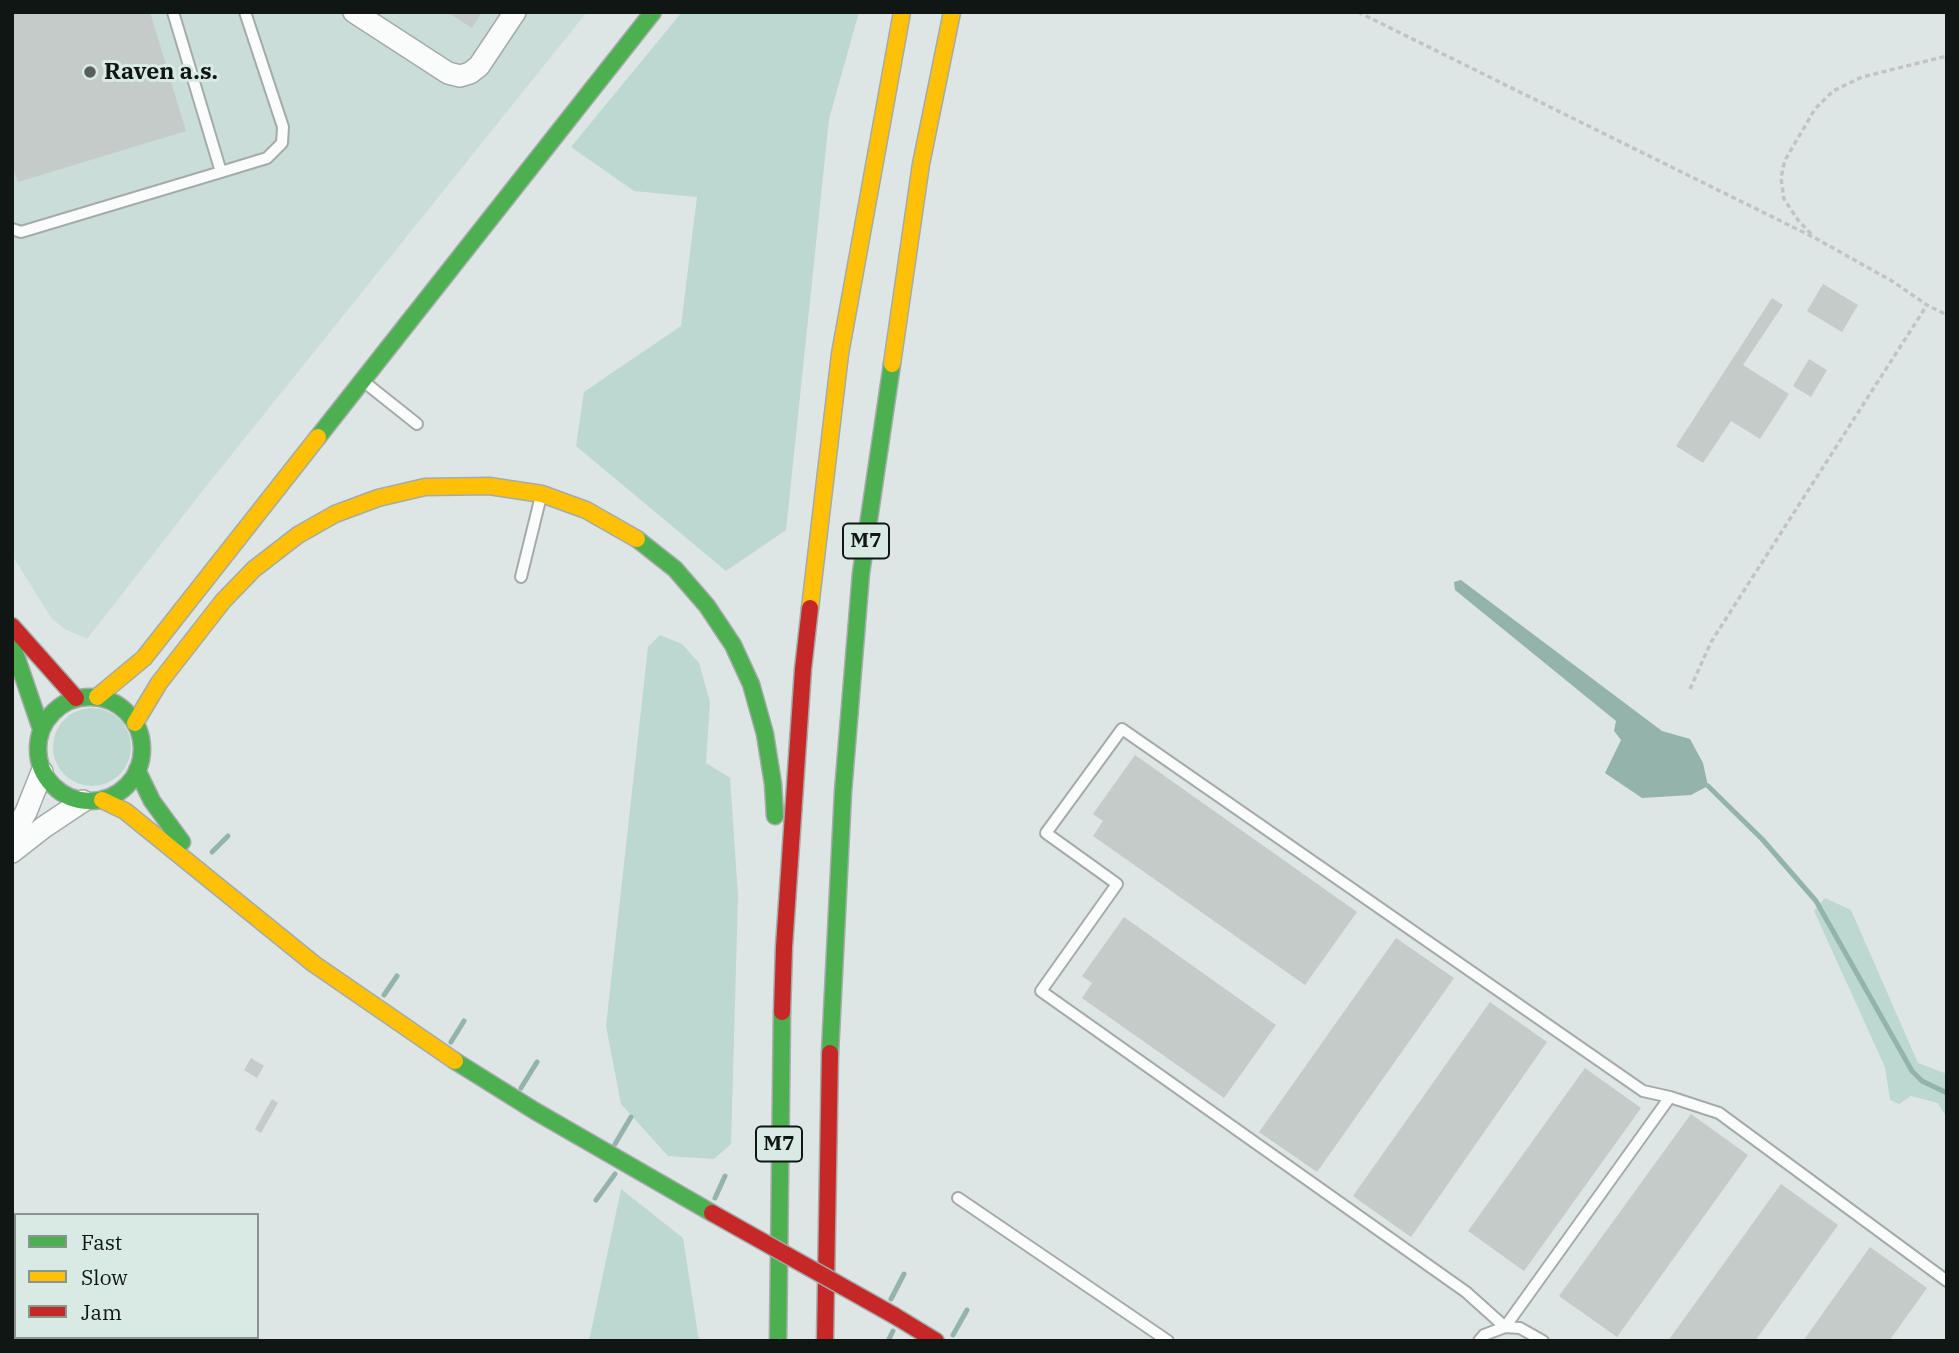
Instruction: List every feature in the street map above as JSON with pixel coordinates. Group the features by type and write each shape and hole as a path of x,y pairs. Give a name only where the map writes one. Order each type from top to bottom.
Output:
{"main road":[{"path":"97,697 144,658 653,12"},
{"name":"M7","path":"778,1341 784,947 803,669 840,354 902,12"},
{"name":"M7","path":"825,1341 830,1048 843,792 861,573 917,191 952,12"},
{"path":"135,723 159,682 223,601 254,569 298,535 335,514 378,498 425,487 489,486 542,494 586,510 628,533 666,562 707,606 733,645 751,684 767,746 773,783 784,947"},
{"path":"12,626 76,698"},
{"path":"12,644 41,729"},
{"path":"93,800 123,789 138,770 142,745 135,723 119,706 97,697 76,698 52,712 41,729 37,748 42,772 62,794 93,800 125,811 314,964 423,1041 535,1111 936,1341"},
{"path":"138,770 152,801 163,817 227,895"}],"street":[{"path":"354,12 448,73 460,75 470,73 479,66 515,12"},
{"path":"12,835 26,812 42,772"},
{"path":"12,852 44,827 93,800"}],"lane":[{"path":"173,12 221,172"},
{"path":"12,229 21,232 267,158 282,143 283,127 246,12"},
{"path":"363,382 417,424"},
{"path":"521,577 542,494"},
{"path":"1505,1327 1455,1284 1041,991 1117,884 1046,833 1122,729 1643,1091 1719,1113 1947,1281"},
{"path":"1505,1327 1670,1097"},
{"path":"958,1198 1168,1341"},
{"path":"1479,1341 1494,1330 1505,1327 1520,1328 1544,1341"}],"path":[{"path":"1358,12 1815,238 1892,281 1927,305 1947,314"},
{"path":"1815,238 1798,220 1784,199 1781,178 1785,160 1815,109 1833,91 1862,77 1947,56"},
{"path":"1690,689 1711,642 1927,305"}],"shaded area":[{"path":"12,12 587,12 87,639 65,629 52,619 12,555"},
{"path":"682,12 859,12 829,119 786,530 726,571 576,446 584,392 681,326 697,197 634,191 571,147"},
{"path":"1461,580 1662,731 1690,739 1703,763 1708,786 1691,795 1642,798 1605,773 1621,740 1614,731 1616,721 1455,590 1454,582"},
{"path":"660,635 682,644 699,663 710,702 706,763 730,778 738,896 731,1144 714,1159 668,1156 621,1104 606,1026 648,647"},
{"path":"92,708 107,711 119,720 128,732 131,747 128,762 119,774 107,783 92,786 77,783 65,774 56,762 53,747 56,732 65,720 77,711"},
{"path":"1825,898 1851,910 1918,1063 1947,1074 1947,1118 1938,1103 1911,1096 1899,1104 1890,1100 1885,1067 1814,911"},
{"path":"621,1189 683,1238 699,1341 589,1341"}],"building":[{"name":"Raven a.s.","path":"12,12 150,12 186,131 18,182 12,165"},
{"path":"447,12 482,12 472,28"},
{"path":"1823,284 1858,305 1842,332 1807,311"},
{"path":"1772,298 1783,305 1743,365 1789,394 1760,439 1731,421 1703,463 1676,446"},
{"path":"1809,359 1827,370 1811,397 1793,386"},
{"path":"1135,755 1357,912 1305,985 1093,836 1103,821 1093,814"},
{"path":"1124,917 1276,1025 1224,1098 1082,998 1092,983 1082,976"},
{"path":"1396,938 1454,978 1317,1172 1259,1132"},
{"path":"1490,1002 1547,1042 1411,1237 1353,1196"},
{"path":"251,1058 264,1066 257,1078 244,1070"},
{"path":"1585,1068 1641,1108 1524,1271 1468,1231"},
{"path":"272,1099 278,1103 261,1133 255,1129"},
{"path":"1691,1114 1748,1155 1617,1337 1559,1296"},
{"path":"1781,1184 1838,1225 1755,1341 1668,1341"},
{"path":"1870,1247 1927,1288 1889,1341 1803,1341"}],"waterway":[{"path":"1708,786 1762,839 1816,901 1912,1071 1922,1081 1947,1093"},
{"path":"212,852 228,836"},
{"path":"384,995 397,976"},
{"path":"451,1042 464,1021"},
{"path":"521,1088 537,1062"},
{"path":"615,1144 631,1117"},
{"path":"596,1200 615,1174"},
{"path":"715,1198 725,1176"},
{"path":"891,1299 904,1274"},
{"path":"953,1335 967,1310"},
{"path":"888,1341 893,1331"}],"traffic: fast":[{"path":"318,437 653,12"},
{"path":"830,1053 843,792 861,573 892,364"},
{"path":"637,539 675,569 707,606 733,645 751,684 765,734 775,816"},
{"path":"12,644 41,729"},
{"path":"90,697 110,701 127,712 138,729 142,749 138,769 127,786 110,797 90,801 70,797 53,786 42,769 38,749 42,729 53,712 70,701 90,697"},
{"path":"137,770 152,801 182,842"},
{"path":"778,1341 782,1012"},
{"path":"455,1061 535,1111 712,1213"}],"traffic: slow":[{"path":"810,608 840,354 902,12"},
{"path":"892,364 921,164 952,12"},
{"path":"97,697 144,658 318,437"},
{"path":"135,723 159,683 223,601 254,569 298,535 335,514 378,498 425,487 489,486 542,494 586,510 637,539"},
{"path":"102,800 125,811 314,964 455,1061"}],"traffic: jam":[{"path":"782,1012 803,669 810,608"},
{"path":"12,626 76,698"},
{"path":"825,1341 830,1053"},
{"path":"712,1213 895,1316"},
{"path":"895,1316 936,1341"}],"place":[{"name":"Raven a.s.","path":"90,72"}]}
